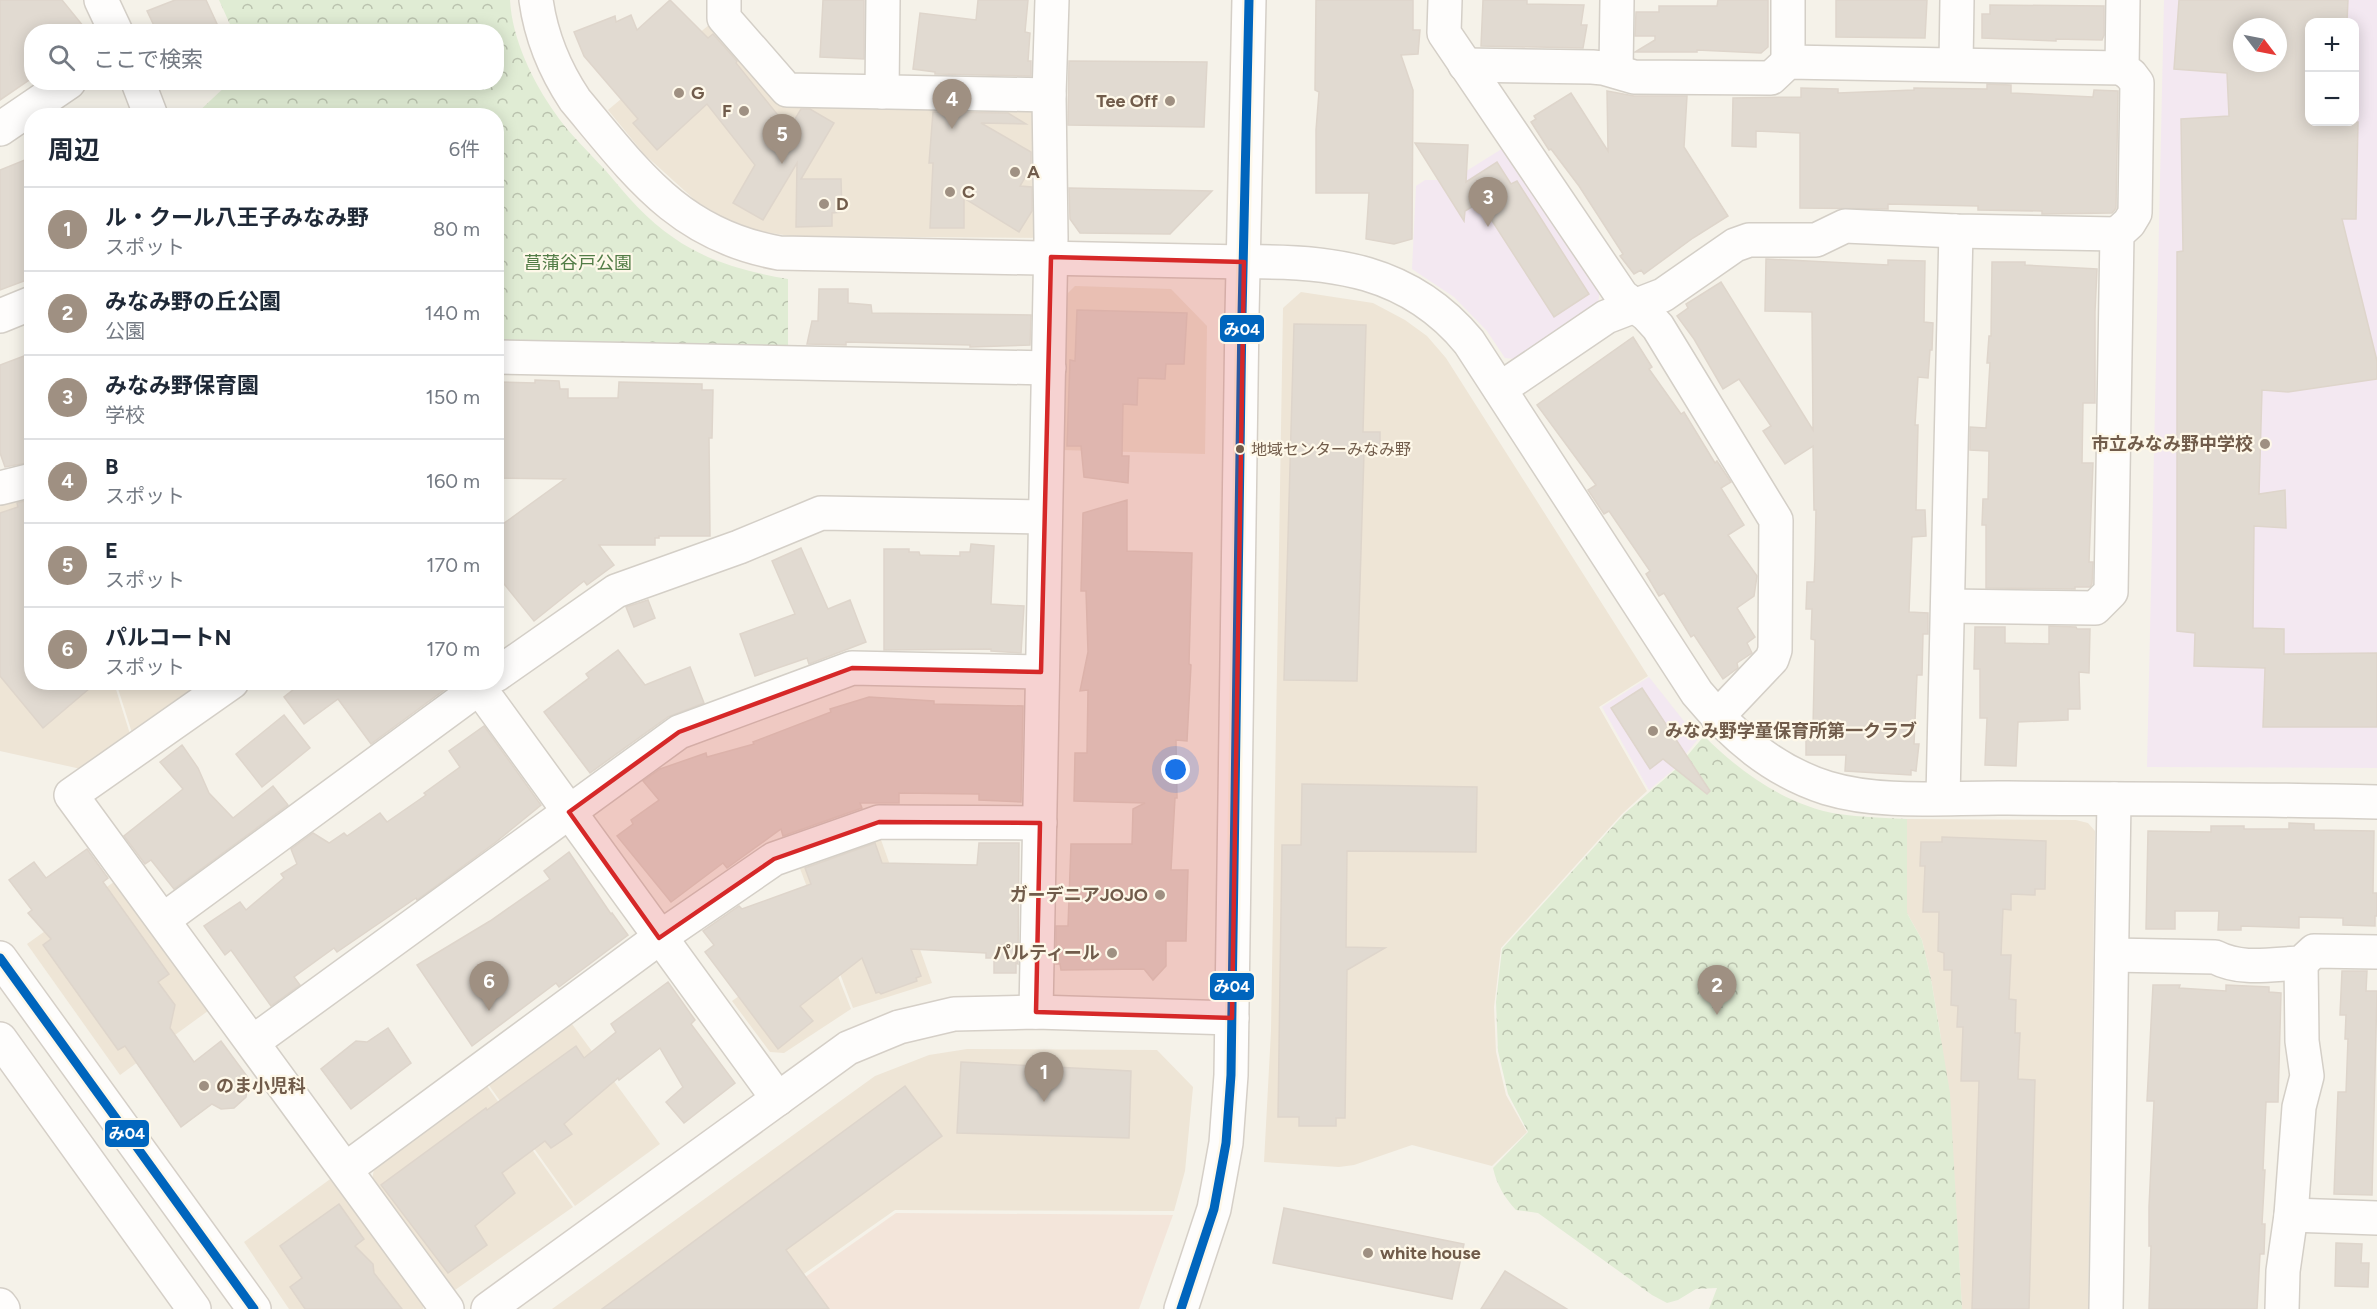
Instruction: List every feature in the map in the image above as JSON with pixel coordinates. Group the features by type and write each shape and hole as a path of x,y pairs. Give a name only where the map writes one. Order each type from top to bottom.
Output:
{"street":[{"path":"101,0 112,24"},
{"path":"537,0 548,48 575,100 659,195 711,232 743,244 779,253 1285,261 1332,265 1375,276 1407,290 1436,309 1460,330 1697,693 1732,732 1771,761 1794,774 1825,787 1880,798 2377,802"},
{"path":"724,0 724,18 788,90 1049,95"},
{"path":"882,92 883,0"},
{"path":"1036,1012 1044,517 1051,257 1049,95 1052,0"},
{"path":"1181,1309 1204,1244 1221,1177 1228,1118 1232,1018 1249,0"},
{"path":"1445,0 1444,33 1622,296 1658,327 1776,520 1775,650 1772,659 1717,717"},
{"path":"1616,71 1617,0"},
{"path":"1788,0 1788,62"},
{"path":"1956,64 1957,0"},
{"path":"2122,68 2123,0"},
{"path":"1465,65 1592,66 1634,77 1771,78 1788,62 2122,68 2132,75 2137,83 2135,213 2129,223 2117,234 1845,226 1816,240 1749,240 1735,245 1663,295 1606,317 1500,389"},
{"path":"31,108 57,90"},
{"path":"141,90 148,108"},
{"path":"0,129 24,113"},
{"path":"1944,797 1956,231"},
{"path":"1948,606 2095,608 2111,592 2117,234"},
{"path":"0,316 24,306"},
{"path":"504,357 1049,368"},
{"path":"0,488 24,482"},
{"path":"504,668 616,591 739,547 821,513 1044,517"},
{"path":"253,1042 679,732 852,668 1041,672"},
{"path":"221,690 71,795 447,1309"},
{"path":"163,920 473,690"},
{"path":"489,690 569,812 778,1099"},
{"path":"2106,1309 2114,799"},
{"path":"346,1169 659,938 774,859 879,822 1040,824"},
{"path":"2112,955 2215,957 2229,964 2250,966 2301,963 2314,951 2377,952"},
{"path":"0,958 254,1309"},
{"path":"2282,1309 2283,1270 2291,1215 2300,1107 2307,1076 2302,1041 2301,963"},
{"path":"488,1309 848,1048 898,1027 954,1014 1036,1012 1232,1018"},
{"path":"0,1039 194,1309"},
{"path":"2291,1215 2377,1218"},
{"path":"0,1305 3,1309"}],"highlighted area":[{"path":"1051,257 1244,262 1232,1018 1036,1012 1040,823 879,822 774,859 659,938 569,812 679,732 852,668 1041,672"}],"shaded area":[{"name":"市立みなみ野中学校","path":"2164,0 2377,0 2377,768 2147,767"},
{"path":"710,24 788,90 1049,95 1051,238 790,236 759,231 724,218 696,201 644,154 608,110"},
{"path":"1508,145 1600,288 1598,305 1515,359 1505,358 1487,331 1454,297 1412,269 1416,186 1425,180 1452,180"},
{"path":"1075,286 1171,289 1207,326 1205,454 1060,450 1063,298"},
{"path":"1301,292 1373,303 1405,320 1427,336 1446,358 1648,676 1599,707 1647,791 1622,814 1501,948 1494,1007 1496,1052 1506,1095 1527,1132 1492,1166 1412,1145 1354,1165 1339,1167 1264,1162 1271,1031 1283,308"},
{"path":"24,495 24,690 116,690 130,734 81,769 0,751 0,502"},
{"name":"みなみ野学童保育所第一クラブ","path":"1649,677 1698,739 1674,769 1649,790 1602,707"},
{"path":"119,690 190,690 132,733"},
{"path":"1907,819 2076,820 2088,823 2095,831 2088,1309 1962,1309 1954,1175 1940,1032 1922,940 1907,913"},
{"path":"880,837 932,983 853,1008 799,866"},
{"path":"118,879 212,1008 120,1075 27,944"},
{"path":"822,936 851,1009 784,1053 770,1052 732,1001"},
{"path":"572,1024 660,1144 575,1206 488,1084"},
{"path":"967,1049 1157,1050 1193,1087 1185,1171 1174,1211 895,1210 754,1309 552,1309 875,1076 929,1055"},
{"path":"487,1086 573,1207 455,1290 442,1283 372,1180 374,1169"},
{"path":"333,1177 424,1300 423,1309 289,1309 244,1242"},
{"path":"896,1213 1173,1215 1139,1309 760,1309"}],"green space":[{"name":"菖蒲谷戸公園","path":"219,0 510,0 519,45 547,101 566,128 638,207 664,231 701,254 743,269 788,279 788,349 504,343 504,108 202,108 222,90 504,90 504,24 230,24"},
{"path":"1704,736 1749,774 1782,795 1800,803 1838,814 1907,819 1907,913 1922,940 1931,979 1950,1093 1962,1309 1709,1309 1717,1288 1696,1289 1678,1300 1667,1303 1652,1295 1538,1213 1516,1210 1499,1185 1493,1168 1528,1132 1508,1094 1498,1051 1496,1002 1502,949 1624,814 1676,769"}],"building":[{"path":"0,0 62,0 82,24 24,24 24,84 0,100"},
{"path":"175,0 206,0 217,24 153,24 147,11"},
{"path":"670,0 708,38 713,34 737,61 736,63 789,129 801,109 810,109 834,123 801,179 841,179 842,212 832,213 832,226 796,227 797,163 763,220 733,203 755,165 707,104 657,150 633,123 638,119 584,56 574,32 615,16 616,22 631,15 637,30"},
{"path":"823,0 864,0 864,59 820,57"},
{"path":"978,0 1028,0 1025,32 1030,33 1028,61 1031,61 1031,76 935,74 935,72 913,69 920,13 976,20"},
{"path":"1316,0 1413,0 1413,30 1420,30 1418,54 1401,55 1413,90 1412,239 1394,244 1366,239 1369,193 1316,193 1316,130 1319,92 1315,90"},
{"path":"1483,0 1527,0 1527,4 1584,5 1581,25 1587,25 1583,48 1481,46"},
{"path":"1718,0 1768,0 1768,47 1761,53 1697,50 1697,52 1635,52 1655,40 1655,36 1635,36 1636,12 1659,12 1659,6 1717,6"},
{"path":"1836,0 1927,0 1925,38 1836,37"},
{"path":"2179,0 2348,0 2347,18 2305,18 2305,126 2358,126 2356,219 2342,219 2377,361 2377,379 2288,392 2262,390 2259,494 2285,490 2286,528 2254,526 2253,628 2284,629 2284,654 2377,653 2377,727 2263,727 2265,668 2194,666 2195,633 2177,631 2177,252 2183,251 2181,119 2229,116 2227,73 2174,69"},
{"path":"1990,5 2104,6 2104,35 2102,40 1982,38 1982,14 1990,14"},
{"path":"1069,61 1207,62 1204,127 1068,125"},
{"path":"1987,84 2011,85 2011,93 2093,97 2094,90 2118,91 2116,208 2112,213 2042,214 2042,211 1978,210 1978,206 1888,204 1888,209 1800,208 1800,133 1756,131 1756,147 1732,146 1733,98 1801,97 1801,88 1838,89 1838,93 1914,90 1914,88 1987,89"},
{"path":"1607,91 1634,96 1687,96 1684,147 1728,216 1644,274 1641,270 1634,274 1620,256 1623,254 1579,186 1551,149 1549,150 1531,122 1536,119 1534,116 1571,93 1608,151"},
{"path":"933,112 1008,113 1026,124 981,123 1031,152 1031,167 1020,186 1032,187 1032,211 1019,232 964,198 964,228 930,228 933,163 929,163"},
{"path":"1415,143 1468,145 1466,182 1497,162 1511,184 1517,181 1589,294 1554,317 1480,202 1465,211 1464,221"},
{"path":"24,160 24,281 0,290 0,170"},
{"path":"1069,188 1212,191 1170,234 1080,233 1070,219"},
{"path":"1766,259 1888,265 1888,260 1925,261 1924,322 1933,323 1932,350 1930,350 1928,378 1918,377 1915,425 1918,425 1916,510 1925,510 1926,536 1912,537 1909,612 1928,613 1928,634 1923,634 1922,675 1917,675 1914,744 1919,744 1916,771 1911,770 1911,775 1845,771 1846,755 1806,755 1806,726 1813,726 1815,640 1811,639 1812,609 1806,609 1807,582 1814,582 1815,559 1816,510 1814,510 1813,446 1785,464 1763,431 1771,426 1739,379 1723,389 1694,339 1677,316 1688,308 1686,304 1721,282 1813,430 1812,312 1765,311"},
{"path":"1992,262 2025,262 2025,265 2097,269 2095,403 2083,403 2082,463 2093,463 2089,562 2093,562 2090,587 2075,587 2075,589 1986,588 1986,525 1982,525 1983,499 1988,499 1989,451 1970,450 1970,427 1986,428"},
{"path":"819,289 848,289 848,303 871,305 872,313 1031,315 1030,345 970,347 970,345 846,342 846,345 807,344 812,321 818,321"},
{"path":"1077,310 1187,313 1184,364 1166,364 1165,379 1138,378 1137,405 1123,404 1122,456 1129,456 1128,483 1084,477 1081,446 1067,446 1070,360 1075,361"},
{"path":"1294,324 1366,325 1363,432 1380,432 1380,453 1364,453 1357,681 1284,680"},
{"path":"1633,337 1652,367 1649,369 1681,414 1684,412 1715,463 1717,461 1731,482 1721,488 1744,525 1728,535 1757,576 1754,596 1737,608 1755,637 1747,643 1752,653 1737,663 1738,668 1723,679 1694,635 1691,637 1664,593 1659,596 1646,574 1650,571 1609,511 1604,514 1588,490 1596,485 1537,405"},
{"path":"24,356 24,463 5,467 0,453 0,365"},
{"path":"535,380 559,381 560,389 568,389 568,398 618,398 619,382 702,384 702,390 713,390 712,438 709,438 710,536 659,536 655,538 655,545 599,545 614,565 587,585 584,581 534,621 504,584 504,523 565,479 504,478 504,382 535,383"},
{"path":"1127,500 1127,551 1192,553 1189,664 1191,665 1187,741 1176,740 1177,798 1175,798 1171,870 1188,870 1186,941 1166,941 1166,966 1153,980 1144,969 1061,970 1060,964 1056,964 1056,926 1068,926 1071,844 1132,844 1133,809 1145,803 1074,801 1075,753 1087,753 1088,690 1080,691 1088,652 1086,591 1081,591 1083,513"},
{"path":"24,501 24,690 88,690 43,728 0,676 0,513 18,507 17,503"},
{"path":"971,544 994,546 991,604 1024,606 1021,653 991,651 991,649 884,650 884,549 909,549 909,552 919,552 920,555 960,556 960,552 970,552"},
{"path":"801,548 828,609 850,600 866,642 809,664 807,658 755,676 740,634 795,614 772,561"},
{"path":"648,600 655,618 634,627 626,607"},
{"path":"2049,626 2090,629 2089,673 2079,672 2080,709 2068,709 2068,720 2018,722 2016,766 1985,765 1987,718 1980,718 1980,669 1974,669 1975,627 2005,627 2005,643 2049,644"},
{"path":"618,650 645,685 690,667 704,703 668,717 590,773 544,712 589,678 586,674"},
{"path":"1642,688 1710,791 1707,794 1663,759 1650,769 1611,708"},
{"path":"293,690 444,690 371,744 338,699 304,724 284,697"},
{"path":"869,697 934,701 934,704 1023,706 1021,802 979,800 979,794 899,793 899,803 860,803 862,808 783,836 781,829 727,868 723,863 671,902 617,836 633,824 631,820 659,800 643,781 660,769 706,753 707,757 754,744 753,742 831,712 830,709"},
{"path":"284,715 310,748 262,787 236,754"},
{"path":"484,726 541,805 496,842 417,900 416,898 337,952 334,948 294,977 300,985 271,1006 231,950 225,955 204,926 240,902 246,910 284,878 281,874 297,864 291,849 313,833 329,843 344,833 347,836 380,813 387,822 426,795 424,793 460,767 449,751"},
{"path":"182,745 198,768 209,793 233,818 273,786 288,805 174,889 151,860 145,864 124,836 183,789 160,762"},
{"path":"1302,784 1477,787 1476,852 1347,851 1346,947 1385,948 1347,970 1345,1118 1336,1118 1336,1126 1299,1126 1299,1117 1278,1117 1282,845 1301,845"},
{"path":"2289,823 2314,824 2314,830 2374,831 2373,893 2377,893 2375,926 2343,925 2343,918 2299,917 2299,928 2241,926 2241,930 2218,930 2219,911 2175,911 2175,929 2146,929 2148,831 2211,832 2211,826 2289,829"},
{"path":"1942,837 2046,841 2045,889 2035,889 2035,895 2011,894 2011,910 2003,909 2001,955 2011,955 2009,999 2016,1000 2015,1033 2020,1033 2018,1079 2035,1080 2029,1309 1972,1309 1979,1081 1961,1081 1963,1027 1957,1027 1958,1006 1951,1005 1952,970 1944,970 1944,953 1938,951 1939,912 1923,912 1925,866 1920,866 1921,842 1942,842"},
{"path":"875,843 882,863 977,865 979,843 1019,843 1016,973 994,973 994,958 986,958 986,953 911,949 921,976 916,978 917,981 881,994 876,993 862,958 800,1006 813,1021 778,1049 705,952 714,945 703,931 739,906 742,909 811,884 805,868"},
{"path":"87,849 108,878 103,882 169,974 158,982 175,1005 170,1028 194,1062 221,1041 249,1079 246,1097 234,1108 221,1109 212,1104 181,1127 125,1046 118,1050 43,945 51,939 28,913 32,910 9,880 34,862 46,878"},
{"path":"569,852 628,935 559,987 556,983 472,1046 417,965 490,921 550,879 544,871"},
{"path":"2342,971 2367,971 2366,991 2377,991 2372,1195 2334,1194 2338,1092 2346,1092 2348,1039 2345,1039 2346,1015 2340,1015"},
{"path":"668,982 695,1020 691,1024 735,1083 684,1123 666,1102 683,1087 660,1048 619,1080 618,1078 564,1124 572,1134 551,1148 545,1141 502,1173 515,1193 475,1226 487,1245 448,1273 381,1185 576,1046 584,1058 616,1032 611,1024"},
{"path":"2153,985 2180,985 2179,988 2226,991 2226,985 2269,987 2269,992 2281,993 2278,1102 2266,1102 2262,1224 2265,1224 2264,1254 2260,1254 2257,1309 2149,1309 2151,1246 2149,1246 2149,1207 2154,1101 2147,1101"},
{"path":"388,1028 411,1063 351,1109 321,1069 356,1041 367,1042"},
{"path":"961,1062 1131,1071 1129,1138 957,1133"},
{"path":"905,1086 942,1136 786,1250 829,1309 602,1309"},
{"path":"339,1204 364,1239 355,1246 373,1264 374,1273 402,1309 305,1309 290,1287 302,1278 280,1246"},
{"name":"white house","path":"1284,1208 1464,1244 1452,1299 1273,1263"},
{"path":"2336,1243 2362,1244 2361,1263 2369,1263 2368,1287 2335,1286"},
{"path":"1505,1271 1567,1309 1481,1309"}],"transit line":[{"name":"み04","path":"1181,1309 1214,1209 1226,1143 1231,1075 1249,0"},
{"name":"み04","path":"0,958 254,1309"}],"place":[{"name":"G","path":"679,93"},
{"name":"Tee Off","path":"1170,101"},
{"name":"F","path":"744,111"},
{"name":"B","path":"952,129"},
{"name":"E","path":"782,164"},
{"name":"A","path":"1015,172"},
{"name":"C","path":"950,192"},
{"name":"D","path":"824,204"},
{"name":"みなみ野保育園","path":"1488,227"},
{"name":"市立みなみ野中学校","path":"2265,444"},
{"name":"地域センターみなみ野","path":"1240,449"},
{"name":"みなみ野学童保育所第一クラブ","path":"1653,731"},
{"name":"ガーデニアJOJO","path":"1160,895"},
{"name":"パルティール","path":"1112,953"},
{"name":"パルコートN","path":"489,1011"},
{"name":"みなみ野の丘公園","path":"1717,1015"},
{"name":"のま小児科","path":"204,1086"},
{"name":"ル・クール八王子みなみ野","path":"1044,1102"},
{"name":"white house","path":"1368,1253"}]}
